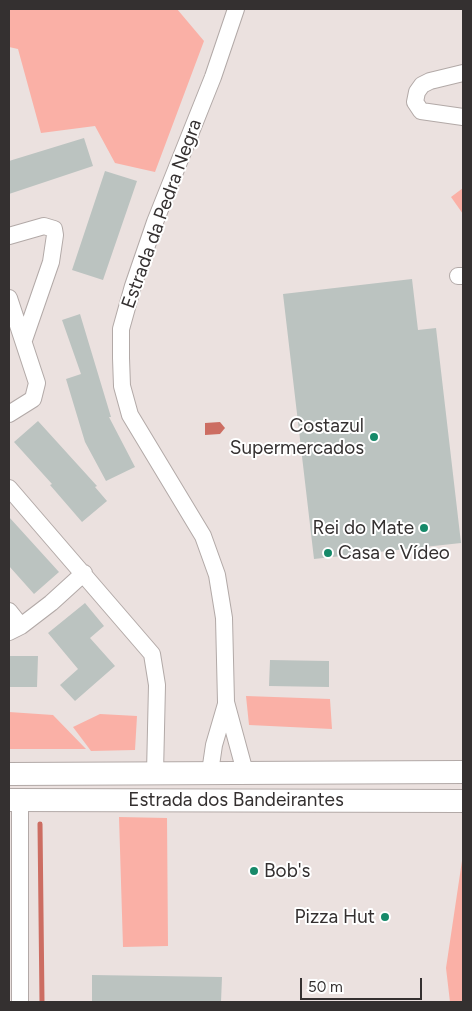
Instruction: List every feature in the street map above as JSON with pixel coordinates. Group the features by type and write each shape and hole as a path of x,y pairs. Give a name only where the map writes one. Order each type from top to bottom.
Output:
{"main road":[{"name":"Estrada dos Bandeirantes","path":"9,774 463,772"},
{"name":"Estrada dos Bandeirantes","path":"15,800 463,801"}],"street":[{"name":"Estrada da Pedra Negra","path":"236,9 213,78 155,222 133,286 121,329 120,358 122,386 130,415 203,536 217,575 224,618 226,702 245,772"},
{"path":"463,73 430,80 417,92 415,102 421,111 463,117"},
{"path":"9,236 44,226 54,229 55,235 51,262 24,340"},
{"path":"9,298 37,383 33,399 9,414"},
{"path":"9,488 152,654 157,684 155,773"},
{"path":"9,611 15,629 84,573"},
{"name":"Estrada da Pedra Negra","path":"210,772 214,745 226,702"},
{"path":"15,800 20,1002"}],"shaded area":[{"path":"9,9 177,9 204,41 155,172 115,163 95,126 41,133 18,49 9,47"},
{"path":"463,188 463,214 451,197"},
{"path":"220,422 225,428 220,434 205,435 205,423"},
{"path":"246,696 330,699 332,729 249,725"},
{"path":"9,712 53,715 86,749 9,749"},
{"path":"100,714 137,716 135,750 91,751 73,727"},
{"path":"119,817 167,818 168,946 123,947"},
{"path":"463,854 463,1002 450,1002 446,968"}],"building":[{"path":"84,138 93,166 9,194 9,161"},
{"path":"105,171 137,181 103,280 72,270"},
{"name":"Costazul Supermercados","path":"412,279 418,330 436,328 461,543 314,559 283,294"},
{"path":"80,314 111,417 109,417 135,467 106,481 85,442 66,379 81,374 62,320"},
{"path":"38,421 97,486 95,487 107,501 82,522 50,485 52,484 14,442"},
{"path":"9,517 59,572 34,594 9,566"},
{"path":"85,603 104,626 90,638 115,666 75,701 60,685 78,669 48,633"},
{"path":"9,656 38,656 37,687 9,687"},
{"path":"270,660 329,661 329,687 269,686"},
{"path":"92,975 222,977 221,1002 92,1002"}],"waterway":[{"path":"40,824 42,1002"}],"place":[{"name":"Costazul Supermercados","path":"374,437"},
{"name":"Rei do Mate","path":"424,528"},
{"name":"Casa e Vídeo","path":"328,553"},
{"name":"Bob's","path":"254,871"},
{"name":"Pizza Hut","path":"385,917"}]}
